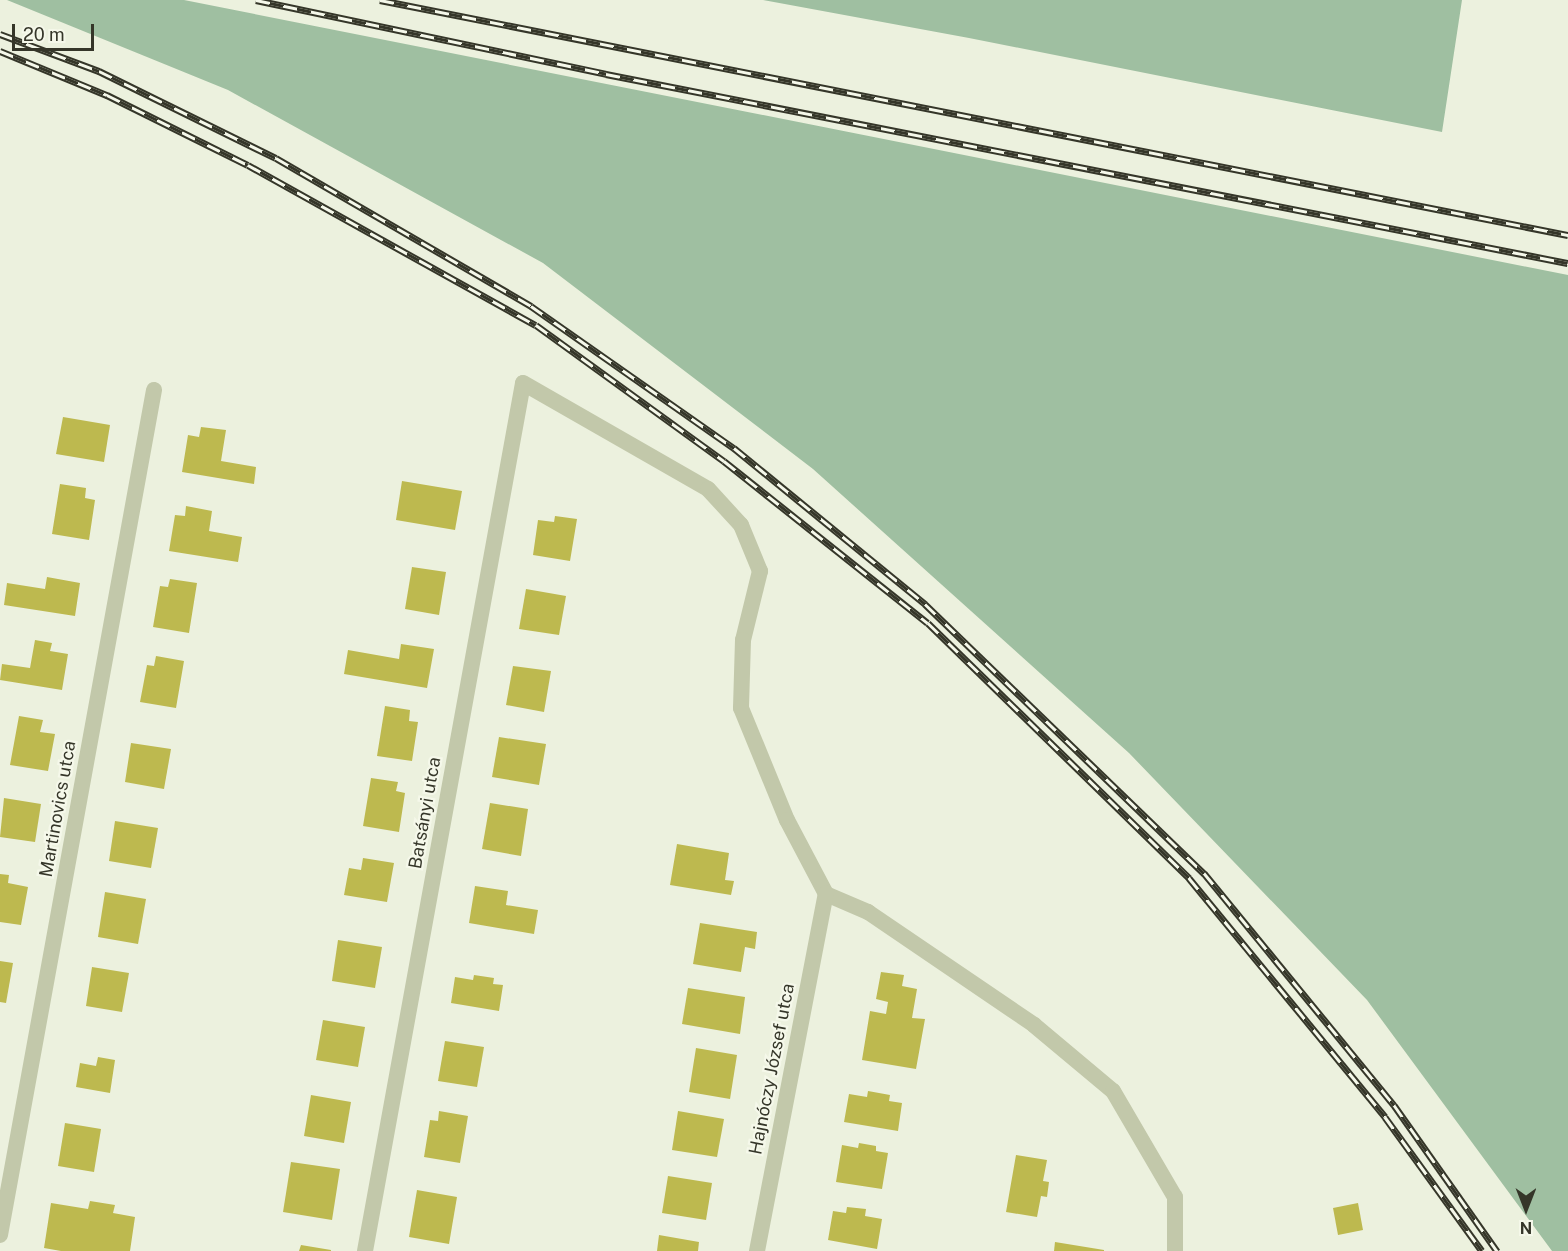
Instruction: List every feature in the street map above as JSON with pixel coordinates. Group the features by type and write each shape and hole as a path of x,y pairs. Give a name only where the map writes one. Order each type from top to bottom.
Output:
{"street":[{"name":"Batsányi utca","path":"365,1251 523,383 708,489 741,525 760,571 743,640 741,708 787,820 825,894"},
{"name":"Martinovics utca","path":"0,1235 154,390"},
{"path":"825,894 868,912 1034,1024 1113,1090 1175,1197 1176,1249"},
{"name":"Hajnóczy József utca","path":"757,1251 825,894"}],"green space":[{"path":"7,0 184,0 1568,275 1568,1251 1552,1251 1367,1000 1129,753 813,469 543,263 228,90"},
{"path":"763,0 1462,0 1442,132 969,38"}],"building":[{"path":"63,417 110,425 104,462 56,454"},
{"path":"201,427 226,430 221,461 256,467 254,484 182,472 188,435 199,437"},
{"path":"402,481 462,491 455,530 396,520"},
{"path":"60,484 86,488 85,498 95,500 89,540 52,534"},
{"path":"186,506 212,511 209,531 242,537 238,562 169,551 175,515 185,516"},
{"path":"555,516 577,519 570,561 533,555 538,520 554,522"},
{"path":"412,567 446,572 439,615 405,609"},
{"path":"47,577 80,583 75,616 4,605 7,583 45,589"},
{"path":"170,579 197,583 189,633 153,627 160,586 168,587"},
{"path":"526,589 566,596 559,635 519,629"},
{"path":"35,640 52,643 50,651 68,654 62,690 0,680 2,664 30,668"},
{"path":"401,644 434,649 427,688 344,674 348,650 399,659"},
{"path":"156,656 184,661 176,708 140,702 147,665 154,666"},
{"path":"513,666 551,671 544,712 506,705"},
{"path":"385,706 410,710 409,721 418,722 412,761 377,756"},
{"path":"19,716 43,720 40,732 55,734 48,771 10,765"},
{"path":"499,737 546,744 539,785 492,777"},
{"path":"131,743 171,749 164,789 125,782"},
{"path":"371,778 398,782 396,791 405,793 399,832 363,826"},
{"path":"4,798 41,804 35,842 0,837"},
{"path":"490,803 528,809 521,856 482,849"},
{"path":"115,821 158,828 151,868 109,861"},
{"path":"677,844 729,853 725,880 734,881 731,895 670,885"},
{"path":"363,858 394,863 387,902 344,895 349,868 361,870"},
{"path":"0,874 9,875 8,883 28,887 21,925 0,922"},
{"path":"475,886 508,891 506,905 538,910 534,934 469,923"},
{"path":"105,892 146,899 138,944 98,937"},
{"path":"700,923 757,932 755,949 745,947 741,972 693,964"},
{"path":"338,940 382,947 375,988 332,981"},
{"path":"0,961 13,963 6,1003 0,1002"},
{"path":"92,967 129,973 122,1012 86,1006"},
{"path":"881,972 904,975 902,986 917,989 912,1018 925,1019 916,1069 862,1060 870,1011 886,1014 888,1002 876,999"},
{"path":"474,975 494,978 493,984 503,985 499,1011 451,1003 455,977 473,980"},
{"path":"688,988 745,997 740,1034 682,1024"},
{"path":"323,1020 365,1027 358,1067 316,1060"},
{"path":"445,1041 484,1047 477,1087 438,1081"},
{"path":"696,1048 737,1055 730,1099 689,1092"},
{"path":"98,1057 115,1060 110,1093 76,1087 80,1063 96,1066"},
{"path":"868,1091 890,1095 889,1101 902,1103 898,1131 844,1122 849,1094 867,1097"},
{"path":"311,1095 351,1102 344,1143 304,1136"},
{"path":"439,1111 468,1116 460,1163 424,1157 430,1120 438,1121"},
{"path":"678,1111 724,1119 717,1157 672,1150"},
{"path":"65,1123 101,1129 94,1172 58,1166"},
{"path":"859,1143 876,1146 876,1151 888,1153 882,1189 836,1182 842,1145 858,1148"},
{"path":"1016,1155 1047,1160 1043,1181 1049,1182 1047,1197 1041,1196 1037,1217 1006,1212"},
{"path":"291,1162 340,1169 332,1220 283,1212"},
{"path":"668,1176 712,1183 706,1220 662,1213"},
{"path":"417,1190 457,1197 449,1244 409,1237"},
{"path":"90,1201 115,1205 113,1213 135,1217 130,1251 61,1251 44,1248 51,1203 88,1209"},
{"path":"1358,1203 1363,1230 1338,1235 1333,1208"},
{"path":"847,1207 866,1209 865,1216 882,1219 877,1249 828,1240 833,1211 846,1213"},
{"path":"659,1235 699,1242 698,1251 657,1251"},
{"path":"1055,1242 1104,1250 1104,1251 1054,1251"},
{"path":"301,1245 331,1250 331,1251 299,1251"}],"railway":[{"path":"256,0 606,74 1568,263"},
{"path":"380,0 1568,235"},
{"path":"0,34 99,71 276,158 531,306 734,448 925,604 1204,873 1394,1105 1497,1251"},
{"path":"0,51 107,95 248,165 536,325 724,461 928,623 1189,878 1385,1117 1482,1251"}]}
